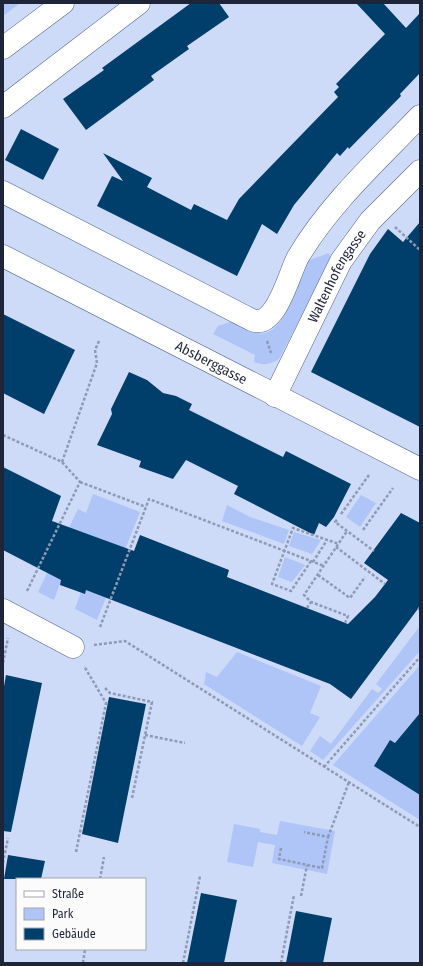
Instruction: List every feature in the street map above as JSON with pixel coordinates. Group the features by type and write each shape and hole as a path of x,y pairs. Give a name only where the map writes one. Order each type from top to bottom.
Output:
{"street":[{"path":"3,48 63,3"},
{"path":"3,107 139,3"},
{"path":"3,192 252,320 260,322 268,318 275,309 298,258 324,218 353,185 420,116"},
{"name":"Waltenhofengasse","path":"275,396 341,262 370,220 420,171"},
{"name":"Absberggasse","path":"3,256 420,469"},
{"path":"3,610 73,647"}],"path":[{"path":"379,212 420,250"},
{"path":"62,462 97,363 95,350 99,341"},
{"path":"3,435 62,462 80,482 146,507"},
{"path":"341,514 368,475"},
{"path":"27,591 80,482"},
{"path":"363,530 393,488"},
{"path":"100,627 149,499 324,566"},
{"path":"337,520 335,522 374,551"},
{"path":"327,540 291,591 272,584 293,528 339,544"},
{"path":"345,623 348,616 311,602 304,596 347,531"},
{"path":"336,547 385,584"},
{"path":"318,575 350,598 365,577"},
{"path":"307,608 311,602"},
{"path":"76,852 106,703 73,647 125,641 420,827"},
{"path":"324,767 420,657"},
{"path":"105,688 110,693 152,702 132,798"},
{"path":"145,735 186,743"},
{"path":"281,848 279,859 322,868 328,837 349,782"},
{"path":"304,832 328,837"},
{"path":"3,863 8,838"},
{"path":"100,878 104,857"},
{"path":"301,896 307,865"},
{"path":"183,963 200,876"},
{"path":"281,963 294,894"},
{"path":"83,963 86,950"}],"green space":[{"path":"6,3 20,3 3,16 3,5"},
{"path":"329,253 331,259 279,359 267,364 254,362 255,355 213,334 218,326 236,320 251,331 263,333 273,329 281,320 288,308 302,266 307,261"},
{"path":"93,494 140,512 97,620 75,609 81,592 85,593 104,540 79,531 54,600 38,592 78,509 86,513"},
{"path":"361,495 376,503 360,527 346,517"},
{"path":"227,505 250,517 289,530 284,544 222,521"},
{"path":"294,532 321,540 312,554 289,546"},
{"path":"285,557 305,565 292,582 278,577"},
{"path":"420,626 420,651 323,760 310,751 320,736 331,744 372,689 378,693 382,689 376,684"},
{"path":"237,652 321,686 310,713 320,717 302,746 204,684 206,672 217,677"},
{"path":"420,665 420,716 416,721 414,720 395,743 390,740 374,766 420,795 420,820 333,765"},
{"path":"280,821 335,831 327,874 272,863 275,845 258,842 253,867 227,862 234,824 260,829 260,832 277,835"}],"building":[{"path":"191,3 219,3 229,17 187,46 189,49 151,76 154,80 86,130 63,99 104,70 102,68"},
{"path":"356,3 383,3 406,28 420,13 420,73 400,94 401,96 349,149 348,147 340,156 337,153 294,205 277,234 262,224 237,276 97,206 112,176 123,181 103,153 152,178 147,187 191,210 194,204 227,220 239,199 338,97 334,92 339,87 336,84 385,34"},
{"path":"21,129 59,149 43,180 5,160"},
{"path":"420,222 420,427 311,372 370,254 388,229 403,242"},
{"path":"3,314 75,350 44,414 3,393"},
{"path":"129,372 147,380 163,393 176,396 192,404 189,410 283,457 286,451 351,484 334,517 326,527 319,523 314,535 234,494 238,486 186,460 173,479 139,467 141,461 97,445 112,414 111,409"},
{"path":"3,467 61,496 52,521 134,551 140,535 229,570 227,577 348,624 375,597 388,580 364,563 401,513 420,523 420,606 351,699 330,684 86,590 85,594 60,585 61,580 3,550"},
{"path":"6,675 42,683 11,832 3,831 3,692"},
{"path":"109,697 146,704 118,843 82,834"},
{"path":"420,713 420,795 374,766 390,740 395,743"},
{"path":"8,855 45,861 41,878 4,879"},
{"path":"201,893 237,900 224,963 187,963"},
{"path":"296,911 332,918 323,963 286,963"}]}
